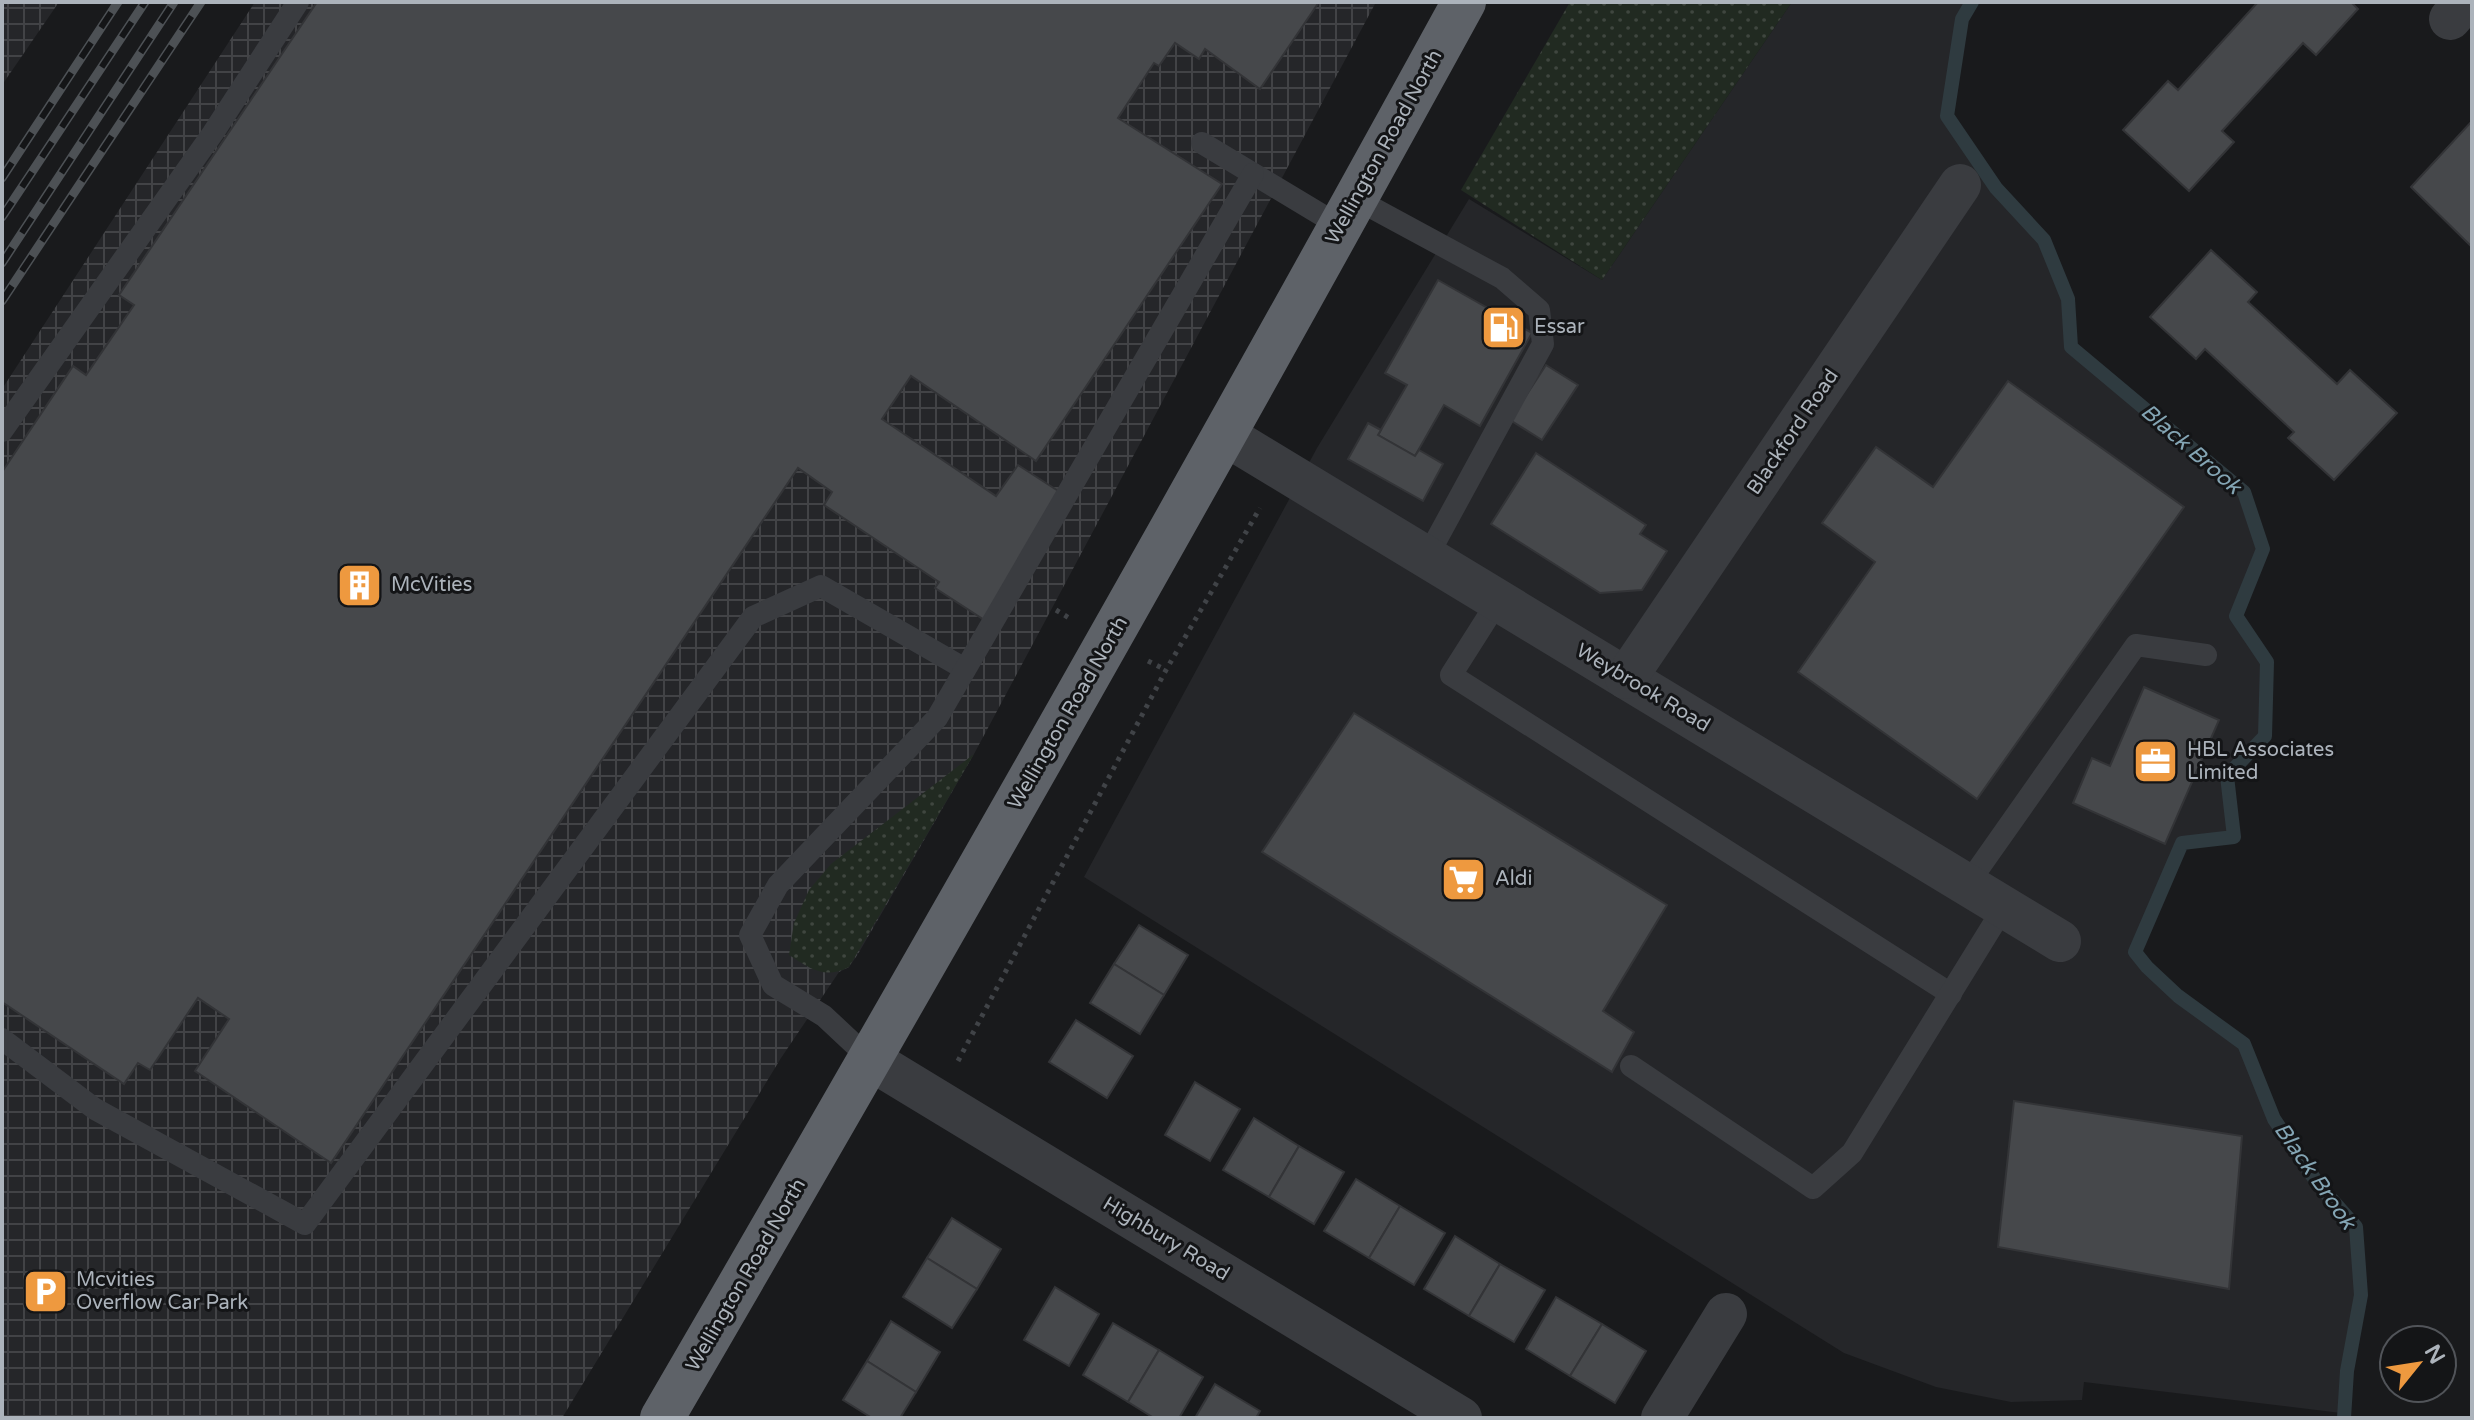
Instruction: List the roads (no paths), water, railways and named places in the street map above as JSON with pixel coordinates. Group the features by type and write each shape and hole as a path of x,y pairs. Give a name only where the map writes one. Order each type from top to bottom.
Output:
{"highway":[{"name":"Wellington Road North","path":"662,1418 871,1060 1225,435 1464,2"}],"street":[{"name":"Blackford Road","path":"1626,678 1960,185"},
{"name":"Weybrook Road","path":"1225,435 2060,941"},
{"name":"Highbury Road","path":"871,1060 1461,1418"},
{"path":"1662,1418 1726,1314"}],"lane":[{"path":"2,431 213,133 298,2"},
{"path":"1202,143 1253,174 1502,278 1539,310 1543,344 1427,557"},
{"path":"871,1060 824,1016 773,985 750,935 778,885 937,718 1253,174"},
{"path":"2,1039 95,1109 305,1224 753,617 821,586 965,669"},
{"path":"1498,601 1451,675 1951,994"},
{"path":"1967,885 2136,645 2206,655"},
{"path":"1631,1066 1813,1188 1852,1153 2004,907"}],"waterway":[{"name":"Black Brook","path":"1972,2 1962,19 1947,116 1996,188 2044,240 2068,299 2071,347 2244,492 2263,549 2236,616 2267,662 2265,736 2227,776 2234,837 2182,843 2135,952 2178,996 2244,1044 2274,1119 2318,1184 2356,1227 2361,1295 2347,1371 2344,1418"}],"railway":[{"path":"2,178 118,2"},
{"path":"2,217 145,2"},
{"path":"2,263 174,2"},
{"path":"2,301 201,2"}],"place":[{"name":"Essar","path":"1503,327"},
{"name":"McVities","path":"360,585"},
{"name":"HBL Associates Limited","path":"2156,762"},
{"name":"Aldi","path":"1464,879"},
{"name":"Mcvities Overflow Car Park","path":"45,1292"}]}
